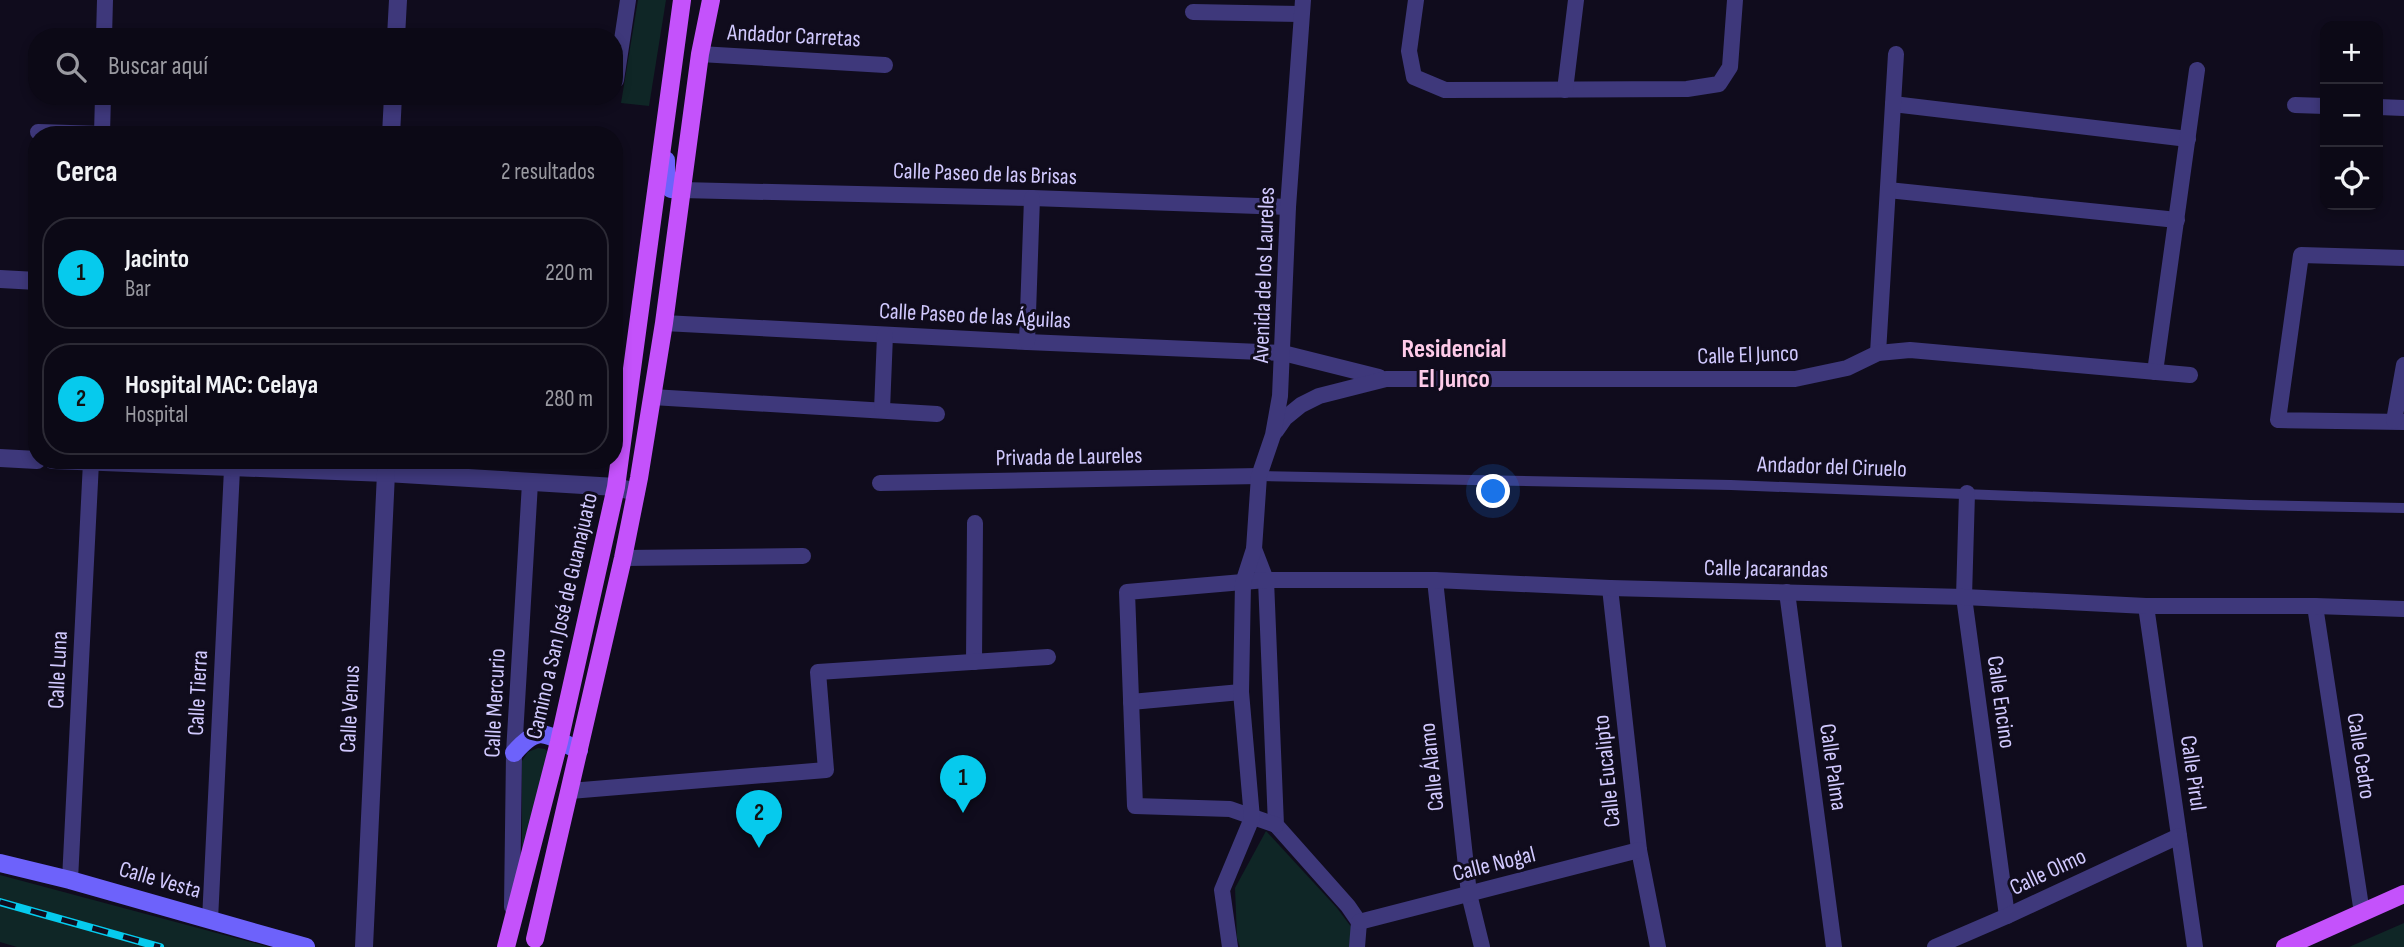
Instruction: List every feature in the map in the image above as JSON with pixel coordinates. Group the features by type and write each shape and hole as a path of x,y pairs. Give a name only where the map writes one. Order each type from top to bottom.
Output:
{"main road":[{"name":"Camino a San José de Guanajuato","path":"623,435 682,0"},
{"name":"Camino a San José de Guanajuato","path":"535,944 636,492 664,323 700,54 710,0"},
{"path":"678,29 682,49 665,170 666,182 671,189 681,190"},
{"name":"Camino a San José de Guanajuato","path":"506,947 559,742 618,469"},
{"path":"514,753 525,740 537,734 547,734 579,750"},
{"name":"Calle Vesta","path":"0,863 70,880 306,947"},
{"path":"2285,947 2404,894"}],"street":[{"path":"104,28 105,0"},
{"path":"396,28 398,0"},
{"path":"623,33 628,0"},
{"path":"1416,0 1409,51 1414,77 1445,90 1687,89 1719,84 1730,67 1735,0"},
{"path":"1565,90 1576,0"},
{"path":"1193,12 1302,7"},
{"name":"Avenida de los Laureles","path":"1230,947 1222,890 1252,818 1241,692 1243,583 1254,549 1259,476 1273,435 1280,396 1288,207 1302,7"},
{"name":"Andador Carretas","path":"700,54 885,65"},
{"path":"1878,353 1896,54"},
{"path":"2155,372 2197,70"},
{"path":"1893,104 2188,139"},
{"path":"102,126 103,105"},
{"path":"391,126 393,105"},
{"path":"2295,105 2320,106"},
{"path":"2383,107 2404,108"},
{"name":"Calle Paseo de las Brisas","path":"681,190 1288,207"},
{"path":"1888,190 2177,220"},
{"path":"1027,342 1032,198"},
{"path":"2404,258 2301,255 2278,421 2399,421 2404,365"},
{"path":"0,279 28,281"},
{"name":"Calle Paseo de las Águilas","path":"664,323 1283,353"},
{"path":"882,410 885,335"},
{"name":"Calle El Junco","path":"1283,353 1386,379 1795,379 1847,368 1878,353 1910,350 2190,375"},
{"name":"Calle El Junco","path":"1273,435 1285,418 1301,405 1319,396 1386,379"},
{"path":"652,397 937,414"},
{"path":"0,458 28,460"},
{"name":"Calle Luna","path":"70,880 91,469"},
{"path":"232,469 386,473 616,487 636,492"},
{"name":"Calle Tierra","path":"210,920 232,469"},
{"name":"Calle Venus","path":"364,947 386,473"},
{"name":"Privada de Laureles","path":"880,483 1259,476"},
{"name":"Andador del Ciruelo","path":"1259,476 1717,485 2250,505 2404,508"},
{"name":"Calle Mercurio","path":"512,925 514,753 530,483"},
{"name":"Calle Encino","path":"1967,493 1964,597 2007,916"},
{"path":"974,662 975,523"},
{"name":"Avenida de los Laureles","path":"1254,549 1266,580 1276,825"},
{"path":"623,558 803,556"},
{"name":"Calle Jacarandas","path":"1131,702 1128,592 1266,580 1435,580 1610,588 1964,597 2146,606 2404,609"},
{"name":"Calle Álamo","path":"1435,580 1469,894 1482,947"},
{"name":"Calle Eucalipto","path":"1610,588 1639,850 1658,947"},
{"name":"Calle Palma","path":"1787,592 1834,947"},
{"name":"Calle Pirul","path":"2146,606 2195,947"},
{"name":"Calle Cedro","path":"2315,606 2362,914"},
{"path":"570,791 826,770 818,672 1048,657"},
{"path":"1241,692 1131,702 1135,806 1230,809 1276,825 1348,905 1359,922 1357,947"},
{"name":"Calle Olmo","path":"1935,947 2179,836"},
{"name":"Calle Nogal","path":"1359,922 1639,850"}],"green space":[{"path":"638,0 666,0 649,106 623,103"},
{"path":"538,748 545,749 551,756 522,854 522,761 528,752"},
{"path":"1266,831 1352,928 1351,947 1240,947 1237,938 1235,888"},
{"path":"0,875 269,947 17,947 0,942"},
{"path":"2404,923 2404,947 2349,947"}],"railway":[{"path":"0,902 160,947"}],"place":[{"name":"Jacinto","path":"963,813"},
{"name":"Hospital MAC: Celaya","path":"759,848"}],"district":[{"name":"Residencial El Junco","path":"1454,364"}]}
